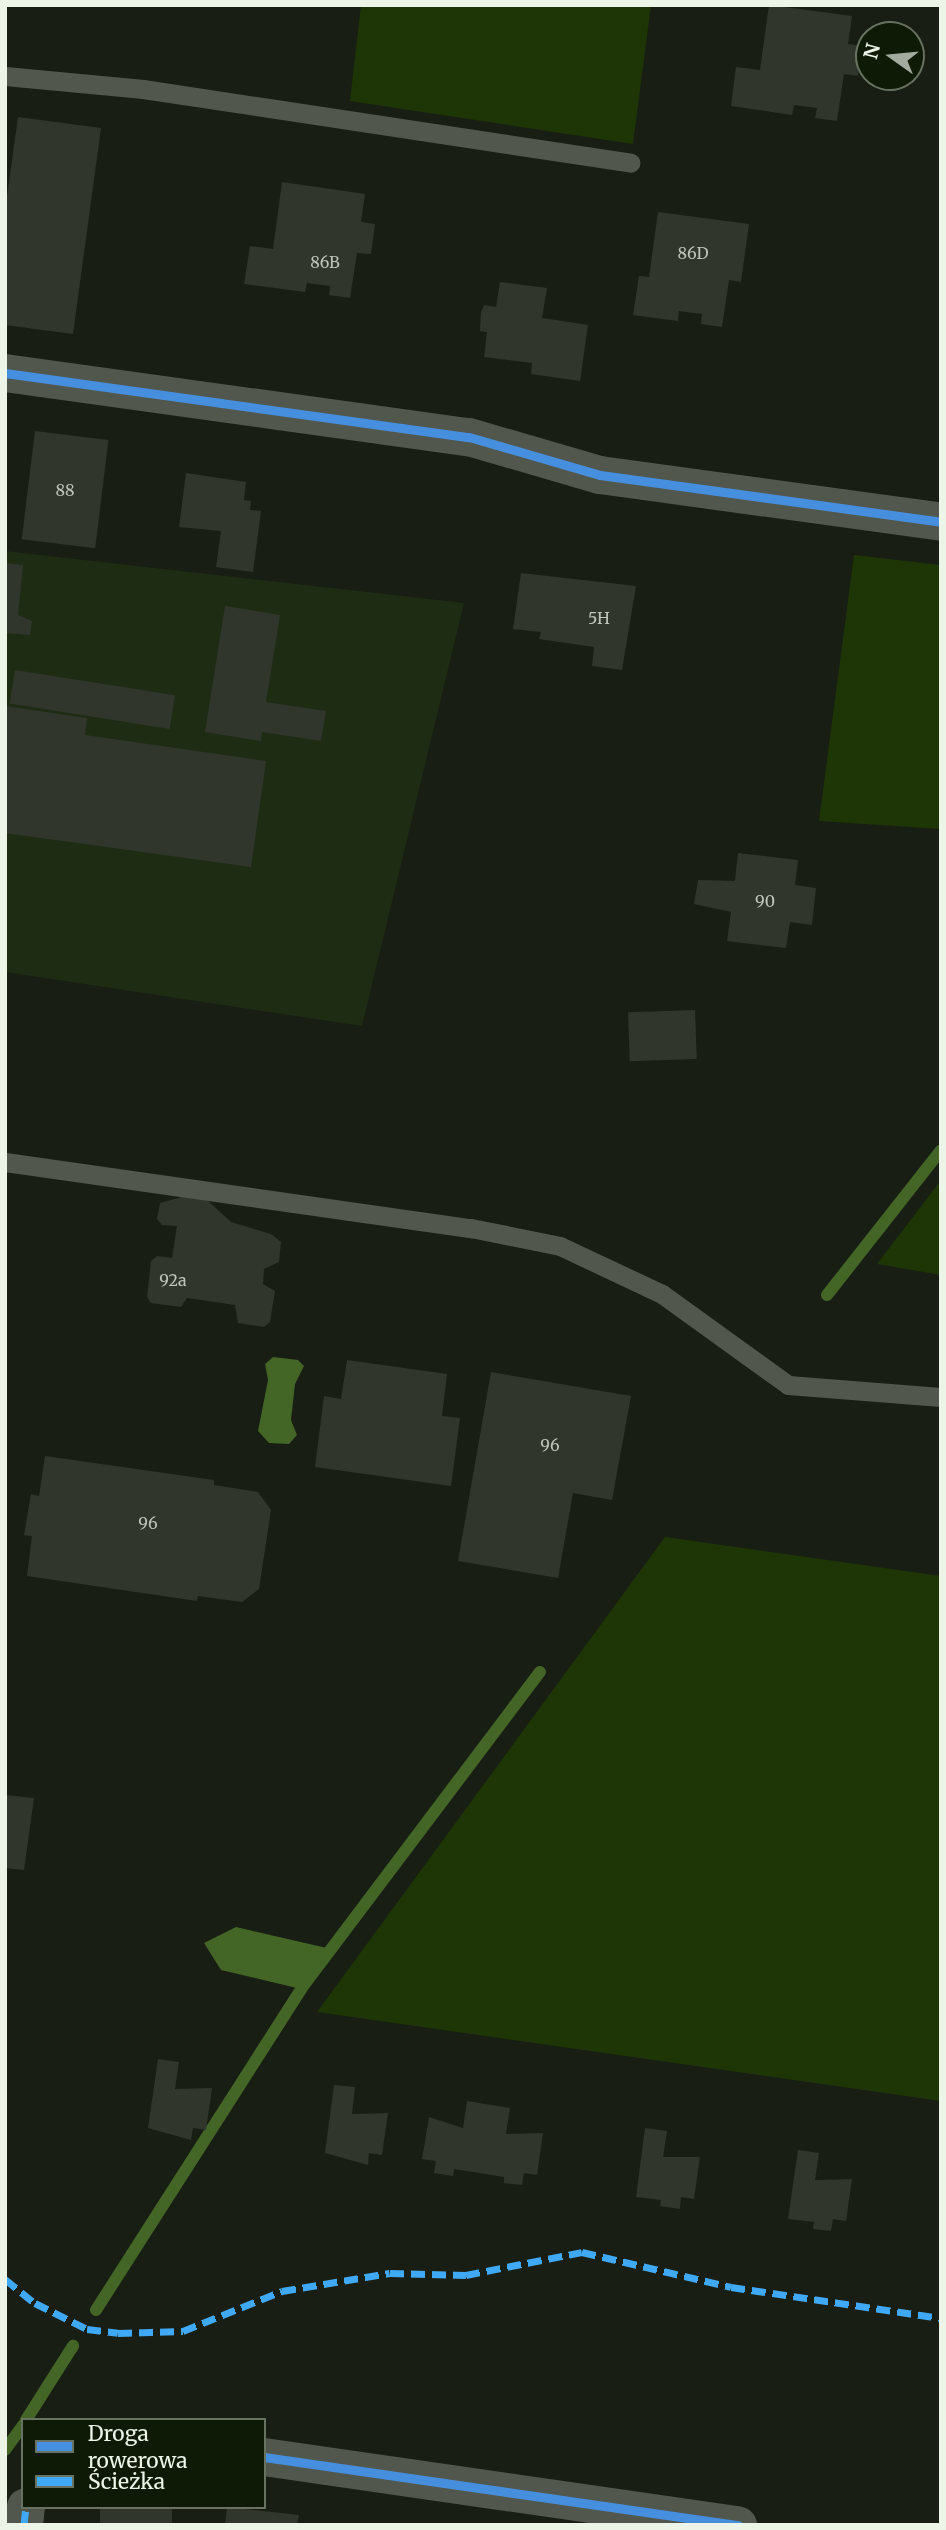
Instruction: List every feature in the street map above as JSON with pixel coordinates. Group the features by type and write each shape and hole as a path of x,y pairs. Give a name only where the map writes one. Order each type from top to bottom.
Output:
{"street":[{"path":"5,373 469,437 600,475 941,522"},
{"path":"266,2457 738,2525"}],"lane":[{"path":"5,76 143,89 630,163"},
{"path":"5,1162 471,1227 559,1246 662,1294 788,1385 941,1397"}],"shaded area":[{"path":"361,5 651,5 633,144 350,101"},
{"path":"5,551 464,603 362,1026 5,972"},
{"path":"854,555 941,565 941,829 819,821"},
{"path":"941,1180 941,1275 877,1264"},
{"path":"273,1357 298,1360 304,1366 295,1384 291,1420 297,1435 289,1444 269,1443 258,1431 268,1380 265,1364"},
{"path":"665,1537 941,1576 941,2101 317,2012"},
{"path":"236,1927 331,1949 301,1989 221,1970 204,1943"}],"building":[{"path":"769,5 852,16 848,44 855,45 855,76 844,74 837,121 815,118 817,108 794,105 792,115 731,106 736,67 760,70"},
{"path":"18,117 101,128 73,334 5,325 5,211"},
{"path":"282,182 365,194 361,222 375,224 371,254 357,253 350,298 329,295 330,286 307,283 305,292 244,284 250,246 273,249"},
{"path":"658,212 749,224 741,282 729,280 722,327 701,324 702,314 679,311 678,321 633,315 639,276 649,277"},
{"path":"500,282 547,288 542,318 588,325 580,381 531,374 532,363 484,357 487,332 480,331 481,312 484,305 496,307"},
{"path":"35,431 108,440 95,548 22,539"},
{"path":"186,473 246,482 244,500 251,501 250,510 261,511 253,572 216,567 221,531 179,527"},
{"path":"5,563 23,565 18,615 32,621 30,635 5,633"},
{"path":"521,573 636,586 622,670 592,666 594,647 539,639 541,632 513,629"},
{"path":"225,606 280,615 266,702 326,711 321,741 262,732 261,741 205,732"},
{"path":"15,670 175,695 170,729 10,704"},
{"path":"5,706 87,718 85,735 266,761 251,867 5,833"},
{"path":"738,853 798,860 795,885 816,888 812,925 790,922 786,948 727,941 731,912 694,904 698,880 735,881"},
{"path":"695,1010 697,1059 630,1061 628,1012"},
{"path":"182,1197 207,1200 231,1222 271,1234 281,1242 279,1262 264,1269 263,1284 275,1291 270,1322 264,1327 238,1323 235,1305 187,1298 181,1307 151,1303 147,1297 151,1261 157,1256 172,1258 177,1226 162,1225 157,1219 160,1203"},
{"path":"347,1360 447,1374 442,1416 460,1418 451,1486 315,1467 324,1396 341,1399"},
{"path":"491,1372 631,1396 612,1500 573,1493 558,1578 458,1561"},
{"path":"45,1456 214,1480 214,1485 258,1492 271,1510 259,1589 242,1602 198,1596 197,1601 27,1576 32,1536 24,1535 31,1494 39,1496"},
{"path":"5,1795 34,1798 24,1870 5,1868"},
{"path":"158,2059 179,2062 175,2089 212,2088 206,2130 193,2128 191,2140 148,2128"},
{"path":"334,2085 355,2087 352,2114 388,2113 382,2155 369,2153 368,2165 325,2153"},
{"path":"467,2101 510,2108 506,2134 543,2133 537,2175 524,2173 522,2185 504,2183 504,2177 454,2169 453,2176 434,2173 436,2161 422,2159 429,2117 463,2128"},
{"path":"645,2128 667,2131 663,2157 700,2157 694,2199 681,2197 680,2209 660,2206 661,2200 636,2197"},
{"path":"798,2150 819,2153 815,2180 852,2179 846,2221 833,2219 831,2231 813,2229 814,2222 788,2219"},
{"path":"100,2509 172,2509 172,2525 100,2525"},
{"path":"227,2509 299,2515 297,2525 225,2525"}],"waterway":[{"path":"827,1295 941,1150"},
{"path":"96,2310 301,1989 540,1672"},
{"path":"27,2418 73,2346"},
{"path":"5,2450 21,2428"}],"marked path":[{"path":"5,2279 35,2303 87,2329 118,2333 183,2331 282,2291 390,2273 466,2275 582,2252 731,2287 941,2318"},
{"path":"24,2525 26,2509"}],"cycle path":[{"path":"5,373 469,437 600,475 941,522"},
{"path":"266,2457 738,2525"}]}
